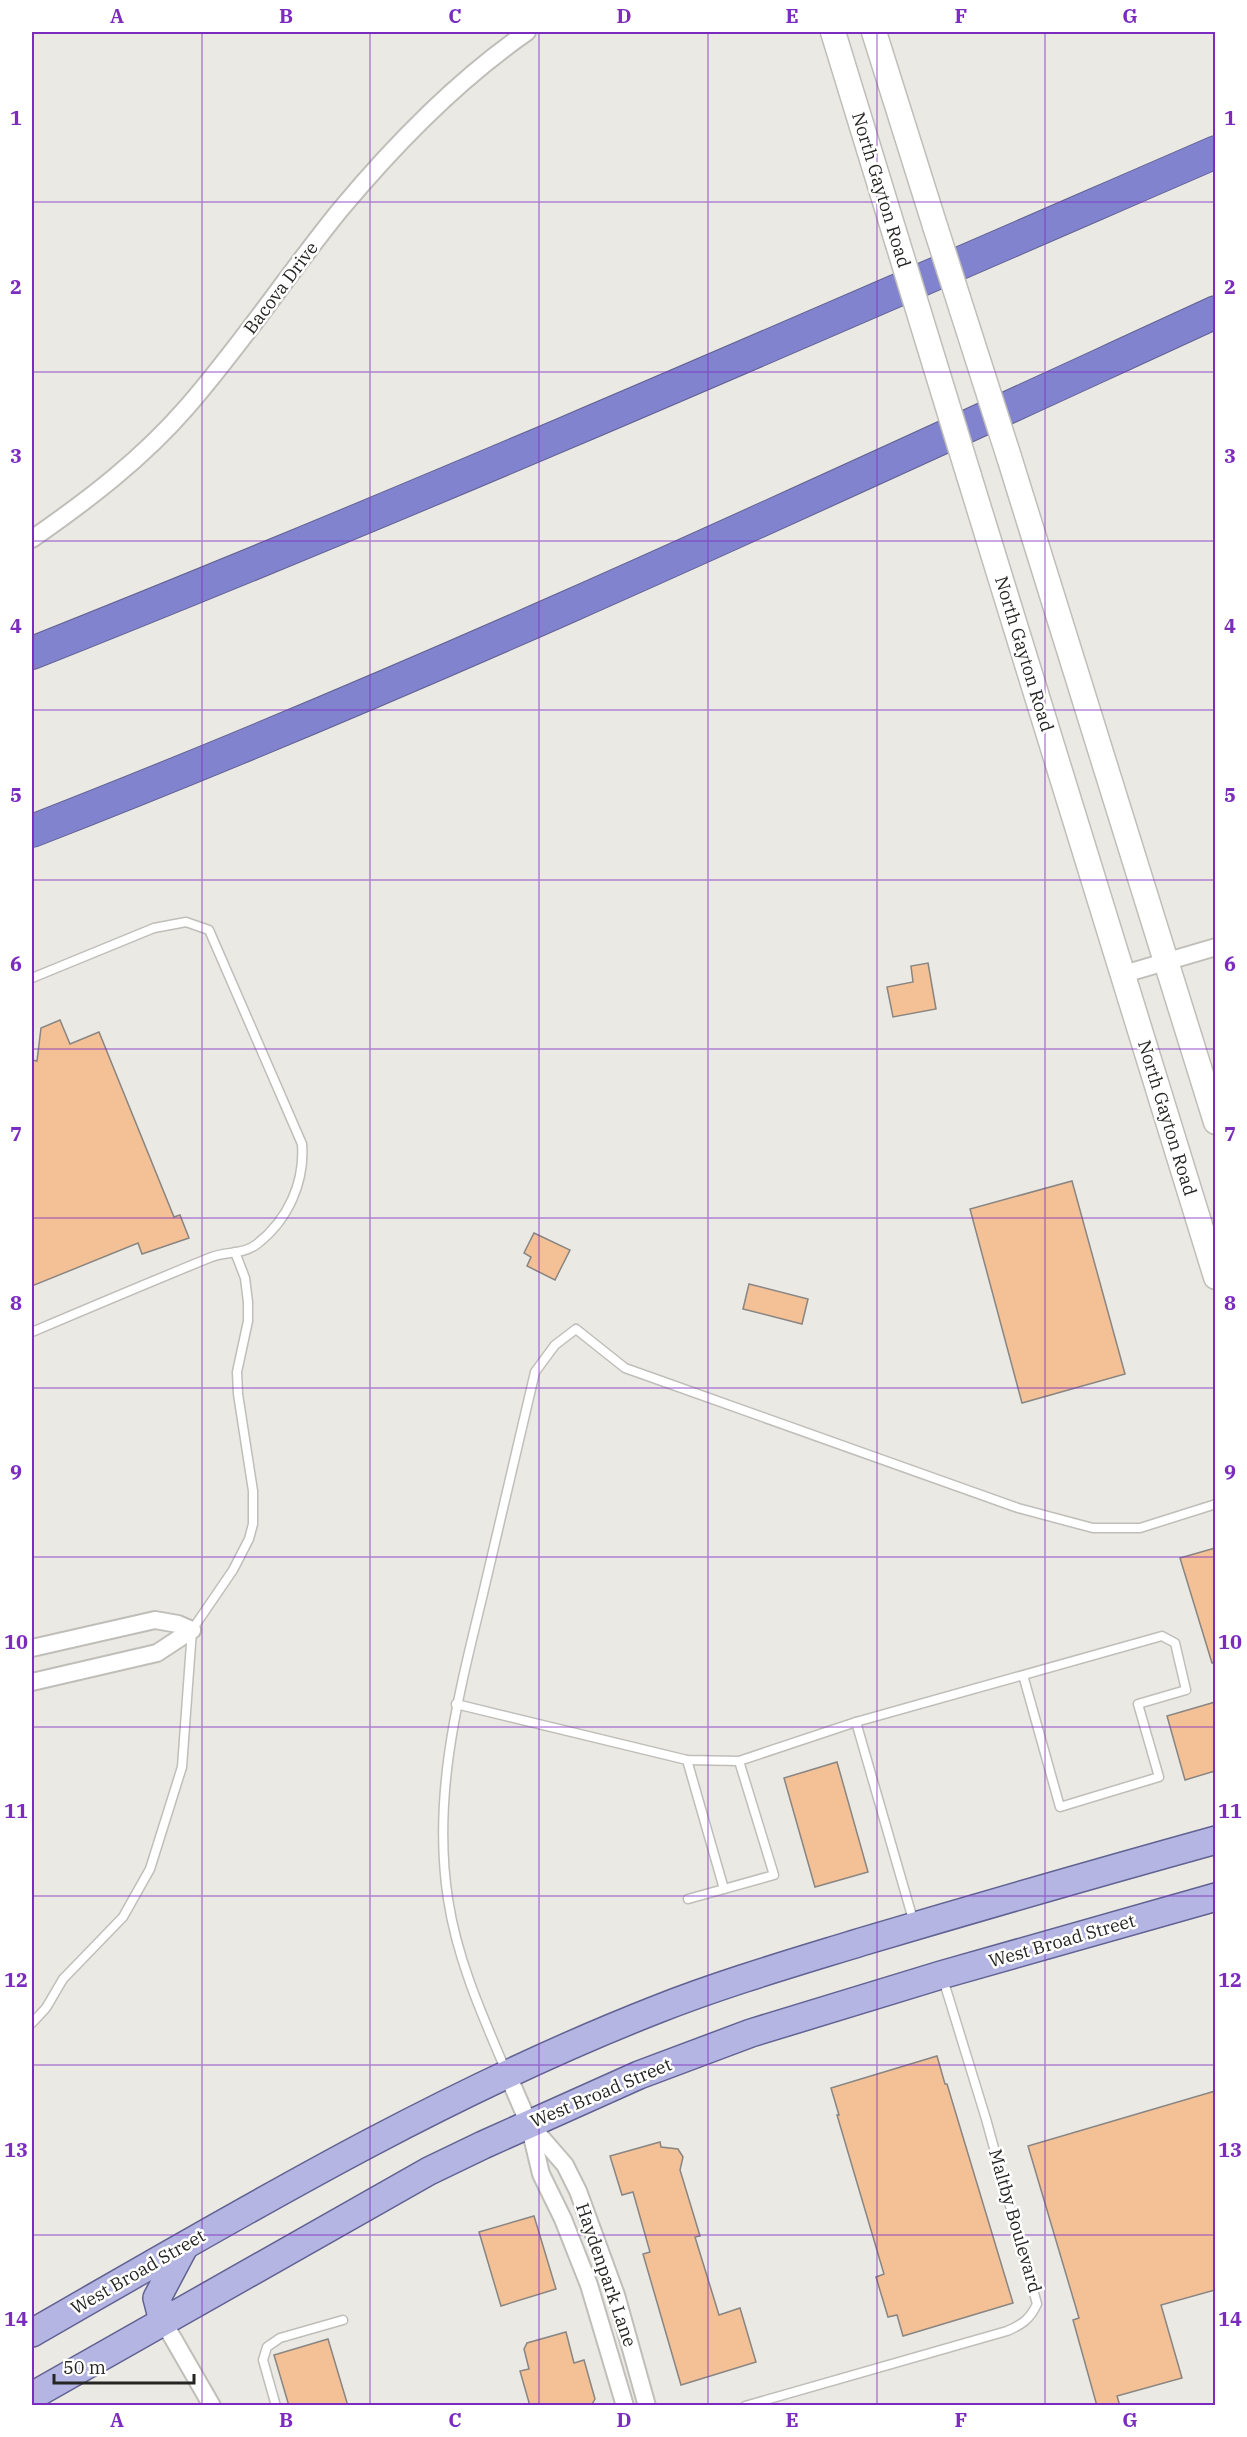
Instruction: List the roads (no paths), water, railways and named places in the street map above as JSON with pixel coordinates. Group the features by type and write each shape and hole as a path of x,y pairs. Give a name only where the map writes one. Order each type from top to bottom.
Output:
{"highway":[{"path":"32,653 250,567 494,465 1215,152"},
{"path":"32,831 323,713 510,632 790,508 1215,312"}],"main road":[{"name":"North Gayton Road","path":"833,32 1124,974 1215,1277"},
{"path":"874,32 1009,457 1215,1122"},
{"name":"West Broad Street","path":"32,2333 376,2138 507,2073 705,1991 915,1926 1215,1839"},
{"name":"West Broad Street","path":"32,2396 429,2172 639,2075 741,2037 941,1975 1215,1897"},
{"path":"163,2321 157,2298 185,2245"}],"street":[{"name":"Bacova Drive","path":"32,539 81,505 128,467 186,408 377,166 458,86 527,32"},
{"path":"1124,974 1215,947"},
{"path":"32,1648 155,1620 178,1624 192,1630"},
{"path":"32,1682 157,1653 192,1630"},
{"name":"Haydenpark Lane","path":"507,2073 529,2124 541,2174 563,2219 589,2285 625,2406"},
{"name":"Haydenpark Lane","path":"529,2124 565,2165 578,2191 613,2284 647,2406"},
{"path":"163,2321 212,2406"}],"lane":[{"path":"32,978 154,928 186,922 209,930 302,1144 303,1163 300,1182 279,1222 249,1250 213,1256 32,1332"},
{"path":"32,2023 46,2008 63,1979 123,1917 150,1869 182,1767 192,1630 243,1554 253,1524 254,1491 238,1394 237,1372 248,1321 248,1302 245,1278 235,1252"},
{"path":"507,2073 463,1966 448,1899 443,1805 445,1771 456,1704 535,1372 555,1345 576,1329 625,1368 1018,1508 1093,1528 1140,1528 1215,1504"},
{"path":"456,1704 687,1760 739,1761 856,1722 1023,1675 1162,1636 1175,1643 1186,1690 1138,1704 1159,1777 1060,1807 1023,1675"},
{"path":"856,1722 915,1926"},
{"path":"687,1760 724,1889"},
{"path":"688,1899 774,1875 739,1761"},
{"name":"Maltby Boulevard","path":"745,2406 1007,2331 1022,2325 1031,2317 1037,2304 986,2119 941,1975"},
{"path":"276,2406 263,2360 267,2347 280,2338 343,2320"}]}
